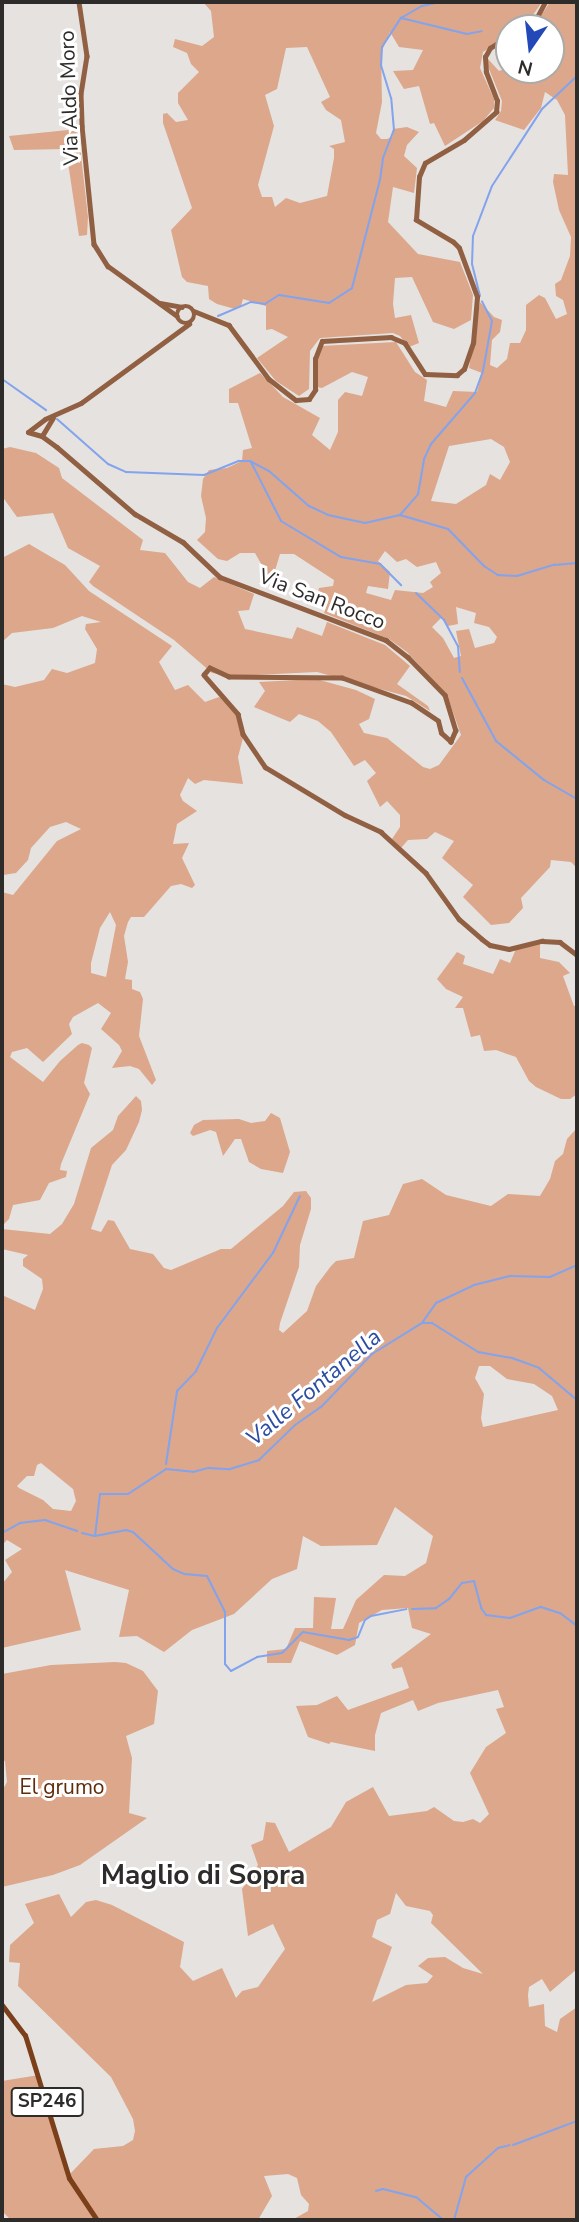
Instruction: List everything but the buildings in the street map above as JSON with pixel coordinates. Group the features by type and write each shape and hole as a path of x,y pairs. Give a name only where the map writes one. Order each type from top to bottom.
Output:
{"main road":[{"name":"SP246","path":"2,2005 18,2023 30,2047 71,2182 97,2220"}],"street":[{"name":"Via Aldo Moro","path":"79,2 87,56 81,94 92,235 103,261 150,298"},
{"path":"150,298 164,305 190,307 229,325 270,379 296,400 309,399 315,390 315,359 322,341 391,337 405,343 425,374 457,375 469,359 477,296 459,248 416,220 419,177 425,163 488,122 496,112 497,101 486,72 485,57 495,45"},
{"path":"150,298 178,318 191,323"},
{"path":"168,337 182,307"},
{"path":"191,323 194,311"},
{"path":"35,434 36,425 81,402 168,337 191,323 209,318"},
{"path":"42,436 54,417"},
{"name":"Via San Rocco","path":"36,425 27,432 42,436 135,514 183,542 220,577 386,639 408,657 445,695 456,734 454,740 446,740 438,721 411,703 342,678 314,675 232,677 210,668 204,675 238,714 243,734 265,767 345,816 381,832 426,873 459,919 482,939 498,948 542,941 560,942 577,955"}],"green space":[{"path":"203,2 542,2 534,14 495,14 495,44 483,52 480,68 494,99 494,108 483,121 445,146 434,123 430,124 419,86 404,89 393,71 413,70 423,50 399,47 390,32 381,53 382,102 376,133 381,139 387,139 392,137 393,129 407,127 419,132 407,145 404,156 417,168 414,193 393,187 388,222 418,254 460,262 473,295 471,320 454,329 433,322 412,277 395,278 395,318 411,315 419,343 409,347 400,336 393,333 320,338 310,351 309,389 299,396 276,381 257,358 288,337 272,329 266,330 266,306 243,299 241,306 235,309 217,304 209,299 208,286 187,282 182,277 171,230 192,208 163,123 163,114 167,113 176,122 188,120 178,103 178,93 199,72 191,64 187,53 173,47 175,39 202,46 214,37 211,11","holes":["307,47 330,97 321,102 326,110 341,120 345,142 329,146 334,149 334,158 327,196 300,203 286,198 275,207 272,197 262,197 258,185 274,126 265,95 277,89 286,48"]},
{"path":"550,2 577,2 577,868 571,862 551,860 550,867 521,898 523,908 509,923 491,925 463,897 473,885 442,858 454,841 435,832 427,839 408,840 401,848 392,839 400,827 400,815 387,801 380,807 367,781 376,773 365,760 354,766 331,732 318,721 299,714 290,722 254,707 265,691 259,682 316,679 356,690 375,699 369,719 359,724 364,733 387,738 423,767 430,769 439,765 461,735 447,695 407,652 389,639 324,613 328,602 316,599 319,588 333,586 334,580 294,554 280,554 274,574 268,576 255,553 240,553 227,561 218,559 197,540 205,532 206,518 201,496 203,479 209,470 227,468 242,461 243,450 252,448 238,403 229,403 229,389 260,373 283,397 320,418 312,435 330,450 338,432 338,400 345,392 362,396 368,377 352,372 322,388 316,387 316,359 321,346 396,342 415,372 427,380 424,401 446,407 453,391 477,392 482,373 469,368 480,302 494,317 502,320 500,332 492,340 490,365 497,368 507,359 510,343 520,343 526,330 526,305 539,295 545,298 556,319 567,314 563,300 556,296 555,284 561,280 570,256 571,237 559,210 553,182 554,174 568,175 565,115 557,100 545,92 541,108 524,130 495,120 501,111 502,101 495,84 565,84 565,14 542,14","holes":["491,439 504,447 510,462 500,480 490,474 486,485 456,504 431,501 449,446","385,551 397,562 406,559 417,567 436,562 441,573 430,582 433,587 423,593 395,590 391,600 366,593 368,586 388,589 390,572 378,561","456,607 476,613 474,623 489,627 497,637 494,643 475,648 469,629 456,631 461,656 454,658 443,638 432,627 442,617 448,626 458,624"]},
{"path":"488,59 495,67 495,84 487,64"},
{"path":"78,129 88,217 87,235 79,236 66,149 14,150 9,136"},
{"path":"10,447 36,453 59,468 62,478 143,540 140,550 165,553 188,582 200,588 214,577 254,594 249,610 238,611 245,629 292,639 297,627 322,636 327,622 385,645 410,666 397,684 428,706 430,711 406,696 317,672 234,676 212,673 174,640 89,582 100,566 68,548 53,513 17,517 2,496 2,449"},
{"path":"29,544 65,565 89,591 172,646 159,662 175,690 188,685 205,702 219,697 226,701 237,717 243,738 238,757 243,784 204,780 195,784 188,778 180,795 183,801 197,811 177,824 173,844 189,843 182,858 195,885 192,888 181,884 171,886 144,917 131,917 128,922 124,936 128,962 125,979 132,980 132,989 140,992 143,999 139,1036 156,1080 152,1085 139,1069 130,1066 112,1068 122,1051 101,1029 111,1013 98,1003 73,1017 69,1024 72,1034 43,1062 27,1048 12,1052 10,1057 43,1082 78,1045 89,1045 92,1048 84,1083 90,1094 61,1164 60,1170 67,1171 66,1177 49,1183 40,1200 13,1205 9,1219 2,1226 2,892 13,895 57,841 81,829 66,822 50,827 31,848 28,860 16,873 3,875 2,880 2,684 15,687 44,680 52,669 67,673 95,663 97,649 85,629 86,624 101,622 82,616 53,628 12,633 2,642 2,558","holes":["110,912 116,925 106,977 91,973 100,928"]},
{"path":"540,941 540,958 559,962 570,973 563,976 574,1006 577,1006 577,1094 570,1099 561,1099 536,1087 529,1081 516,1057 496,1050 484,1051 480,1035 471,1037 463,1008 455,1008 463,997 446,989 437,979 457,952 465,956 463,964 493,974 500,959 510,963 516,949"},
{"path":"136,1096 141,1101 139,1122 126,1150 112,1165 91,1229 101,1232 108,1220 114,1221 130,1249 153,1254 164,1268 171,1270 221,1249 231,1249 283,1206 294,1192 306,1191 311,1198 311,1209 300,1245 299,1267 280,1323 279,1330 283,1333 307,1311 316,1286 331,1266 336,1261 354,1258 363,1221 389,1215 403,1184 422,1179 446,1195 491,1206 508,1194 540,1196 550,1179 555,1161 563,1154 567,1139 577,1128 577,1969 550,1992 542,1979 529,1987 528,1995 529,2007 544,2004 545,2026 557,2032 560,2019 577,2007 577,2220 292,2220 308,2211 309,2204 301,2195 297,2178 288,2174 264,2176 272,2196 258,2220 11,2220 2,2211 2,2081 39,2075 69,2175 94,2149 123,2146 133,2140 135,2131 133,2119 111,2077 18,1986 20,1963 9,1962 10,1945 34,1923 25,1904 59,1894 71,1917 86,1902 96,1900 112,1905 184,1942 180,1967 193,1981 222,1968 236,1998 242,1991 258,1987 285,1949 273,1924 248,1936 242,1889 258,1865 251,1845 263,1840 266,1822 275,1823 289,1852 331,1827 346,1802 373,1787 389,1816 427,1811 434,1807 454,1821 473,1819 480,1823 489,1814 470,1773 486,1747 506,1733 496,1709 504,1707 498,1690 438,1703 418,1711 413,1700 381,1713 375,1735 375,1751 331,1742 329,1744 308,1737 296,1706 317,1705 337,1696 348,1710 409,1688 402,1667 393,1669 391,1664 431,1634 412,1628 408,1608 382,1610 359,1623 355,1645 337,1655 300,1641 291,1663 267,1663 267,1651 286,1649 295,1628 313,1628 314,1597 336,1598 331,1629 343,1629 356,1600 384,1575 405,1576 426,1563 433,1536 395,1507 377,1545 321,1546 303,1536 297,1569 272,1579 234,1614 192,1630 164,1652 137,1636 119,1637 129,1590 65,1570 81,1630 2,1648 2,1584 12,1572 5,1560 22,1549 7,1540 2,1545 2,1295 35,1310 43,1289 42,1279 23,1266 23,1259 28,1255 2,1249 2,1229 50,1234 62,1224 74,1204 91,1148 113,1130 118,1116","holes":["479,1366 490,1366 507,1379 534,1384 552,1396 558,1410 483,1427 481,1418 484,1394 475,1378","41,1463 73,1489 76,1501 71,1511 53,1509 43,1500 17,1486 27,1476 34,1476 37,1465","396,1893 406,1906 430,1911 433,1915 431,1923 483,1974 463,1968 445,1957 428,1958 418,1966 433,1976 427,1983 406,1985 372,2002 392,1947 372,1937 377,1920 390,1914"]},
{"path":"271,1113 280,1118 290,1152 283,1173 261,1169 249,1162 241,1139 235,1139 223,1156 216,1132 210,1130 193,1136 190,1133 194,1125 203,1120 239,1119 251,1123 265,1121"},
{"name":"El grumo","path":"126,1663 143,1671 158,1691 154,1724 126,1736 132,1758 129,1813 147,1818 80,1865 53,1875 2,1887 2,1791 7,1782 5,1761 2,1760 2,1674 51,1665"}],"waterway":[{"path":"218,316 251,302 265,304 279,295 329,303 352,288 380,180 383,158 394,130 391,98 381,66 382,47 401,18 422,6 440,2"},
{"path":"401,18 467,34 482,31"},
{"path":"480,296 472,264 473,236 492,186 542,109 577,76"},
{"path":"400,515 418,494 424,459 431,444 475,393 483,371 492,321 482,301"},
{"path":"2,379 46,410"},
{"path":"57,419 108,464 126,472 204,475 239,461 250,461 269,471 309,506 328,515 365,523 400,515 448,529 484,566 498,575 517,576 554,565 577,563"},
{"path":"251,462 281,521 341,557 380,564 401,585"},
{"path":"416,593 444,620 458,646 460,672"},
{"path":"462,678 496,741 544,780 577,799"},
{"path":"166,1464 177,1391 196,1371 217,1328 273,1253 300,1196"},
{"name":"Valle Fontanella","path":"95,1536 100,1494 128,1494 166,1469 193,1472 208,1468 230,1469 259,1460 295,1425 322,1406 372,1354 422,1323 436,1303 474,1285 510,1276 550,1277 577,1265"},
{"path":"422,1323 432,1323 478,1352 512,1358 539,1368 577,1400"},
{"path":"2,1533 20,1523 45,1520 77,1531"},
{"path":"82,1533 95,1536 126,1530 133,1532 173,1569 184,1574 207,1576 225,1612 225,1664 231,1671 257,1657 282,1653 303,1632 349,1640 358,1637 365,1620 371,1616 406,1609"},
{"path":"412,1609 436,1608 449,1599 462,1583 474,1581 481,1608 486,1615 510,1618 541,1607 560,1613 577,1626"},
{"path":"513,2145 577,2121"},
{"path":"454,2220 466,2177 498,2148 510,2145"},
{"path":"376,2191 383,2189 416,2197 443,2220"}],"district":[{"name":"Maglio di Sopra","path":"203,1875"}]}
